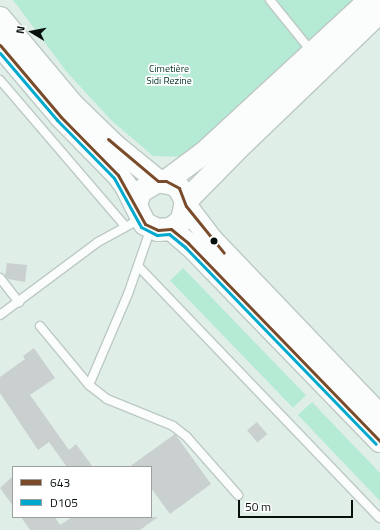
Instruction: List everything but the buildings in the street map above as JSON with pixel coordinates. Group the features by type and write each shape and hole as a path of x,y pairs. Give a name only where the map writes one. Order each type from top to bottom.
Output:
{"main road":[{"path":"145,222 140,192 151,183 162,181 204,153 370,0"},
{"path":"145,222 182,220 186,204 238,148 380,12"},
{"path":"0,18 72,104 114,144 162,181 179,188 186,204 210,238 380,416"},
{"path":"0,45 61,117 118,175 145,222 195,250 380,441"}],"lane":[{"path":"270,0 313,53"},
{"path":"0,80 145,222"},
{"path":"89,385 138,266 145,222"},
{"path":"0,315 79,256 145,222"},
{"path":"138,266 380,518"},
{"path":"0,278 19,302"},
{"path":"40,326 89,385 107,399 173,426 186,436 238,495"}],"green space":[{"name":"Cimetière Sidi Rezine","path":"13,0 359,0 187,157 153,156 112,121 66,71"},
{"path":"183,268 306,395 293,408 170,281"},
{"path":"312,402 380,473 380,501 298,415"}],"transit line":[{"name":"643","path":"0,45 61,117 118,175 145,224 158,230 171,229 188,243 380,441"},
{"name":"D105","path":"0,53 57,120 114,178 141,227 157,235 169,234 185,247 376,444"},
{"name":"643","path":"108,139 158,181 166,181 179,188 186,206 224,253"}]}
